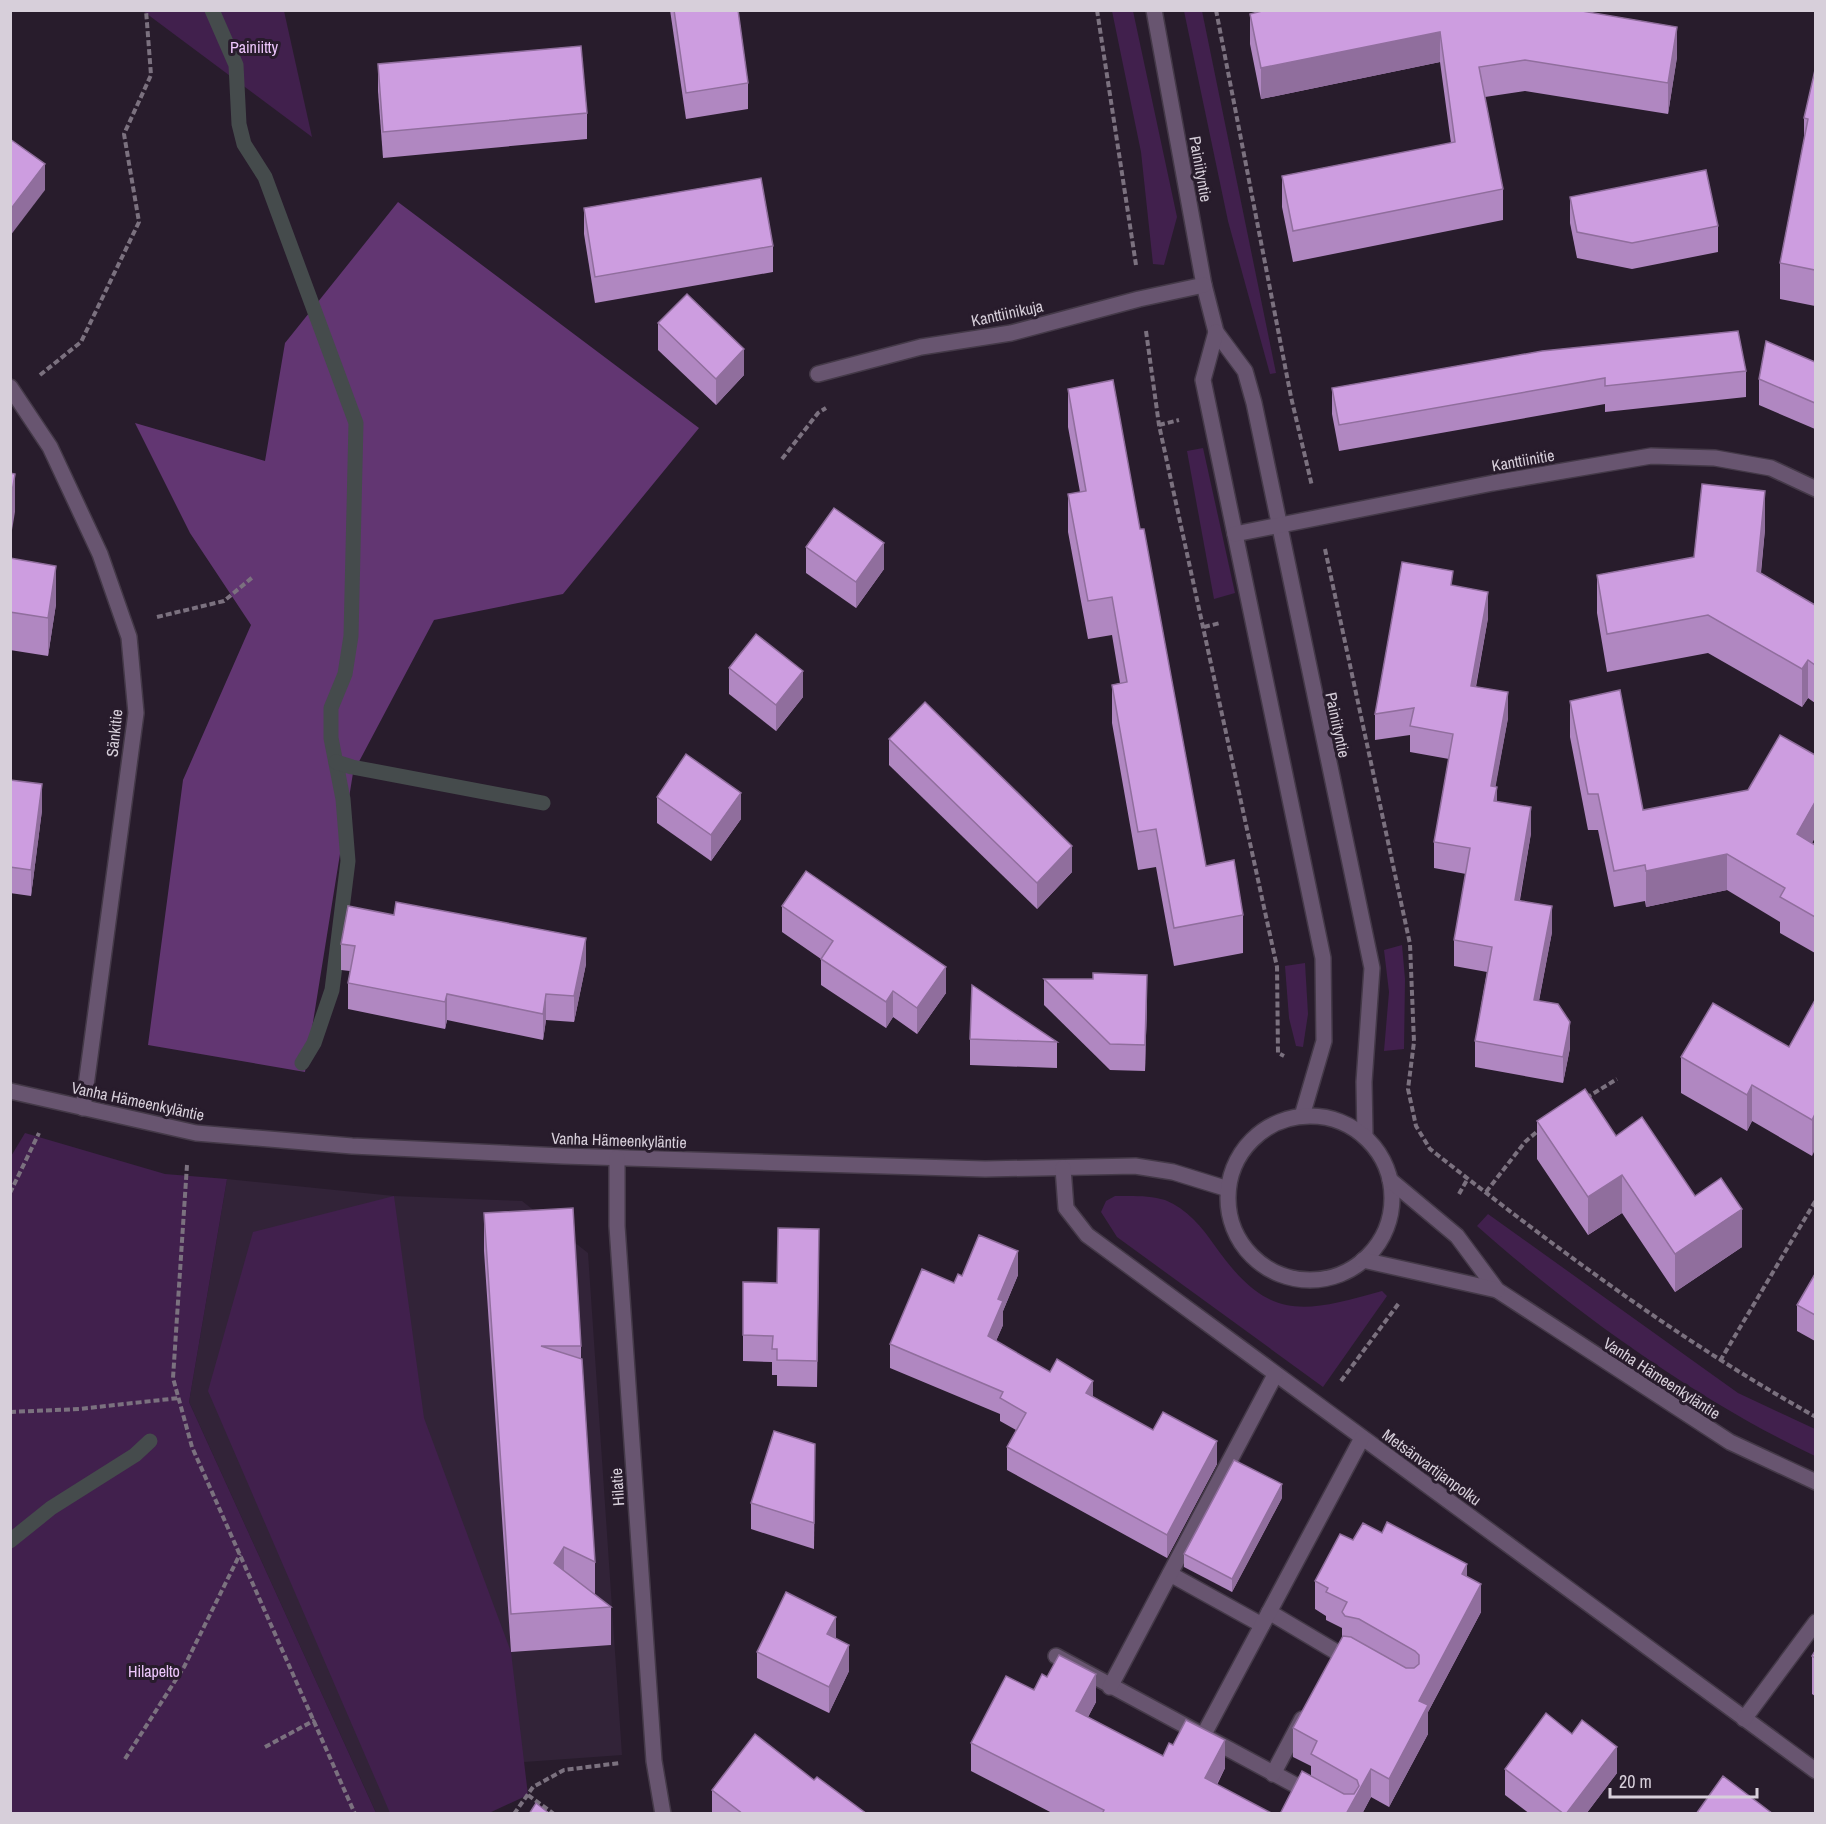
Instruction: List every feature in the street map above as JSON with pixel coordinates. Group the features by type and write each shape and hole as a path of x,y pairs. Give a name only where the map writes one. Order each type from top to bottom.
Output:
{"street":[{"name":"Painiityntie","path":"1154,10 1204,285 1216,332 1245,371 1372,968 1364,1082 1365,1136"},
{"name":"Kanttiinikuja","path":"818,374 921,347 1011,333 1139,299 1204,285"},
{"name":"Painiityntie","path":"1216,332 1203,380 1323,958 1324,1041 1302,1116"},
{"name":"Sänkitie","path":"13,391 50,447 100,554 129,637 136,713 83,1108"},
{"name":"Kanttiinitie","path":"1235,534 1493,483 1651,456 1715,458 1771,468 1815,489"},
{"name":"Vanha Hämeenkyläntie","path":"10,1091 196,1133 408,1150 617,1158 985,1169 1135,1166 1173,1172 1228,1189"},
{"path":"1302,1116 1328,1117 1350,1126 1365,1136 1381,1156 1390,1180 1392,1195 1390,1216 1382,1236 1362,1260 1346,1272 1321,1279 1295,1279 1271,1270 1250,1255 1236,1233 1228,1209 1228,1189 1238,1158 1255,1136 1278,1122 1302,1116"},
{"name":"Hilatie","path":"617,1158 617,1226 654,1761 663,1814"},
{"name":"Metsänvartijanpolku","path":"1063,1168 1066,1208 1087,1235 1815,1772"},
{"name":"Vanha Hämeenkyläntie","path":"1390,1180 1457,1236 1497,1290 1730,1443 1815,1482"},
{"name":"Vanha Hämeenkyläntie","path":"1362,1260 1497,1290"},
{"path":"1110,1687 1275,1374"},
{"path":"1204,1734 1362,1438"},
{"path":"1170,1574 1265,1619 1335,1658 1363,1661"},
{"path":"1744,1719 1815,1622"},
{"path":"1056,1656 1329,1803"},
{"path":"1273,1774 1311,1703"}],"path":[{"path":"13,391 81,342 139,222 124,134 151,75 146,10"},
{"path":"1097,10 1137,269"},
{"path":"1216,10 1291,397 1310,474"},
{"path":"1146,332 1159,424 1277,967 1278,1053"},
{"path":"1328,562 1410,944 1414,1042 1408,1089 1416,1126 1430,1149 1627,1298 1720,1361 1815,1416"},
{"path":"124,624 224,601 254,576"},
{"path":"1581,1101 1617,1079"},
{"path":"1486,1192 1524,1142 1546,1124"},
{"path":"10,1193 41,1126"},
{"path":"188,1161 173,1378 192,1447 356,1814"},
{"path":"1720,1361 1815,1200"},
{"path":"1320,1408 1400,1302"},
{"path":"10,1412 79,1409 179,1398"},
{"path":"124,1759 184,1667 240,1553"},
{"path":"265,1748 315,1720"},
{"path":"514,1814 533,1788 564,1770 654,1761"},
{"path":"528,1795 554,1814"}],"shaded area":[{"path":"398,202 699,428 563,594 434,620 353,773 305,1072 148,1045 183,780 251,625 190,533 135,423 265,461 285,343"},
{"path":"227,1179 394,1196 522,1201 588,1253 622,1755 524,1762 487,1813 376,1813 189,1402"}],"green space":[{"name":"Painiitty","path":"143,11 284,11 312,137"},
{"path":"1112,11 1133,11 1177,217 1164,265 1153,264 1141,152"},
{"path":"1184,11 1202,11 1276,373 1270,374 1228,221"},
{"path":"1203,448 1235,593 1214,599 1187,451"},
{"path":"1402,945 1405,979 1404,1049 1384,1051 1389,992 1384,950"},
{"path":"1305,963 1308,1014 1303,1047 1296,1046 1289,1018 1285,966"},
{"name":"Hilapelto","path":"25,1133 165,1174 227,1179 189,1402 376,1813 11,1813 10,1158"},
{"path":"394,1196 424,1418 511,1652 528,1795 489,1813 390,1813 208,1391 253,1232"},
{"path":"1115,1196 1159,1198 1180,1208 1199,1225 1234,1270 1252,1288 1270,1299 1288,1305 1307,1307 1382,1291 1387,1296 1323,1387 1117,1237 1101,1212 1106,1201"},
{"path":"1488,1214 1738,1393 1815,1429 1815,1456 1726,1409 1638,1353 1596,1322 1515,1259 1477,1226"}],"building":[{"path":"674,10 738,10 748,83 686,93"},
{"path":"1266,10 1576,10 1677,27 1668,83 1525,60 1479,67 1503,189 1293,231 1282,176 1455,142 1440,32 1261,68 1250,14"},
{"path":"581,46 587,113 383,132 378,64"},
{"path":"1815,70 1815,270 1780,263 1808,119 1804,118"},
{"path":"10,139 45,164 10,210"},
{"path":"1706,170 1718,226 1632,243 1577,232 1570,197"},
{"path":"761,178 773,246 595,277 584,208"},
{"path":"687,294 744,349 716,379 658,323"},
{"path":"1738,331 1746,371 1605,386 1605,378 1339,425 1332,388 1542,351"},
{"path":"1766,341 1815,362 1815,403 1759,379"},
{"path":"1113,380 1140,529 1144,529 1206,866 1234,860 1243,915 1174,928 1156,829 1138,832 1112,685 1127,682 1112,597 1088,601 1068,494 1086,491 1068,389"},
{"path":"10,473 15,474 10,504"},
{"path":"1702,484 1765,491 1757,571 1815,605 1815,665 1808,660 1802,669 1708,615 1607,634 1597,575 1694,557"},
{"path":"834,508 884,543 856,582 806,547"},
{"path":"10,558 56,566 48,618 10,612"},
{"path":"1402,562 1453,571 1451,585 1488,592 1471,686 1508,692 1491,786 1497,787 1494,801 1531,807 1515,900 1552,906 1534,1000 1558,1004 1570,1022 1563,1057 1475,1041 1492,947 1454,940 1470,848 1434,842 1453,734 1410,726 1414,708 1375,714"},
{"path":"756,634 803,671 776,705 729,668"},
{"path":"1620,690 1643,810 1748,790 1780,735 1815,755 1815,802 1797,834 1815,845 1815,917 1780,897 1785,888 1727,854 1646,871 1645,865 1614,871 1598,794 1588,794 1570,701"},
{"path":"925,702 1072,846 1037,883 889,739"},
{"path":"686,754 741,793 711,835 657,797"},
{"path":"10,780 42,784 31,870 10,867"},
{"path":"806,871 946,967 917,1008 893,991 886,1002 821,959 833,941 782,906"},
{"path":"396,902 586,938 574,996 546,994 543,1014 447,994 445,1002 348,983 355,946 341,944 348,906 394,915"},
{"path":"1093,973 1147,975 1145,1045 1110,1044 1044,979 1093,979"},
{"path":"972,985 1057,1042 970,1039"},
{"path":"1815,1000 1815,1114 1812,1120 1752,1085 1747,1095 1681,1057 1713,1003 1789,1047"},
{"path":"1585,1089 1616,1136 1642,1117 1695,1196 1721,1178 1742,1209 1675,1254 1622,1175 1588,1197 1537,1121"},
{"path":"573,1208 581,1346 541,1346 582,1359 595,1562 564,1547 554,1563 611,1607 511,1614 484,1213"},
{"path":"778,1228 819,1229 817,1361 777,1360 777,1349 772,1349 773,1336 743,1335 743,1282 777,1283"},
{"path":"979,1235 1018,1251 998,1299 1003,1301 988,1336 1050,1372 1057,1359 1093,1381 1086,1393 1153,1430 1163,1412 1217,1441 1167,1535 1007,1447 1026,1413 1000,1398 1003,1392 890,1344 922,1269 954,1283 958,1274 962,1276"},
{"path":"1815,1274 1815,1315 1797,1305"},
{"path":"774,1431 815,1444 814,1523 751,1503"},
{"path":"1234,1460 1282,1484 1232,1579 1184,1554"},
{"path":"1387,1522 1467,1564 1462,1574 1481,1584 1419,1701 1428,1705 1389,1779 1371,1769 1346,1814 1280,1814 1302,1771 1344,1794 1354,1794 1359,1786 1357,1780 1311,1754 1317,1741 1293,1728 1343,1636 1351,1637 1406,1668 1414,1668 1419,1664 1419,1655 1415,1651 1359,1619 1345,1616 1342,1612 1347,1602 1326,1592 1328,1588 1315,1581 1340,1534 1353,1540 1363,1523 1382,1533"},
{"path":"786,1592 836,1617 827,1634 849,1645 829,1687 757,1652"},
{"path":"1059,1655 1096,1674 1076,1711 1163,1756 1169,1743 1173,1745 1186,1720 1225,1740 1205,1778 1273,1814 1102,1814 1104,1810 971,1743 1006,1676 1034,1690 1042,1674 1047,1677"},
{"path":"1546,1713 1572,1734 1582,1720 1617,1747 1566,1814 1505,1769"},
{"path":"755,1734 814,1780 817,1777 867,1814 743,1814 712,1790"},
{"path":"1723,1776 1773,1814 1696,1814"},
{"path":"536,1803 550,1814 529,1814"}],"waterway":[{"path":"212,10 236,65 239,124 244,144 265,177 356,423 351,636 345,674 331,708 331,738 343,799 348,861 332,990 314,1043 302,1063"},
{"path":"336,762 543,803"},
{"path":"10,1541 51,1508 135,1455 150,1441"}]}
